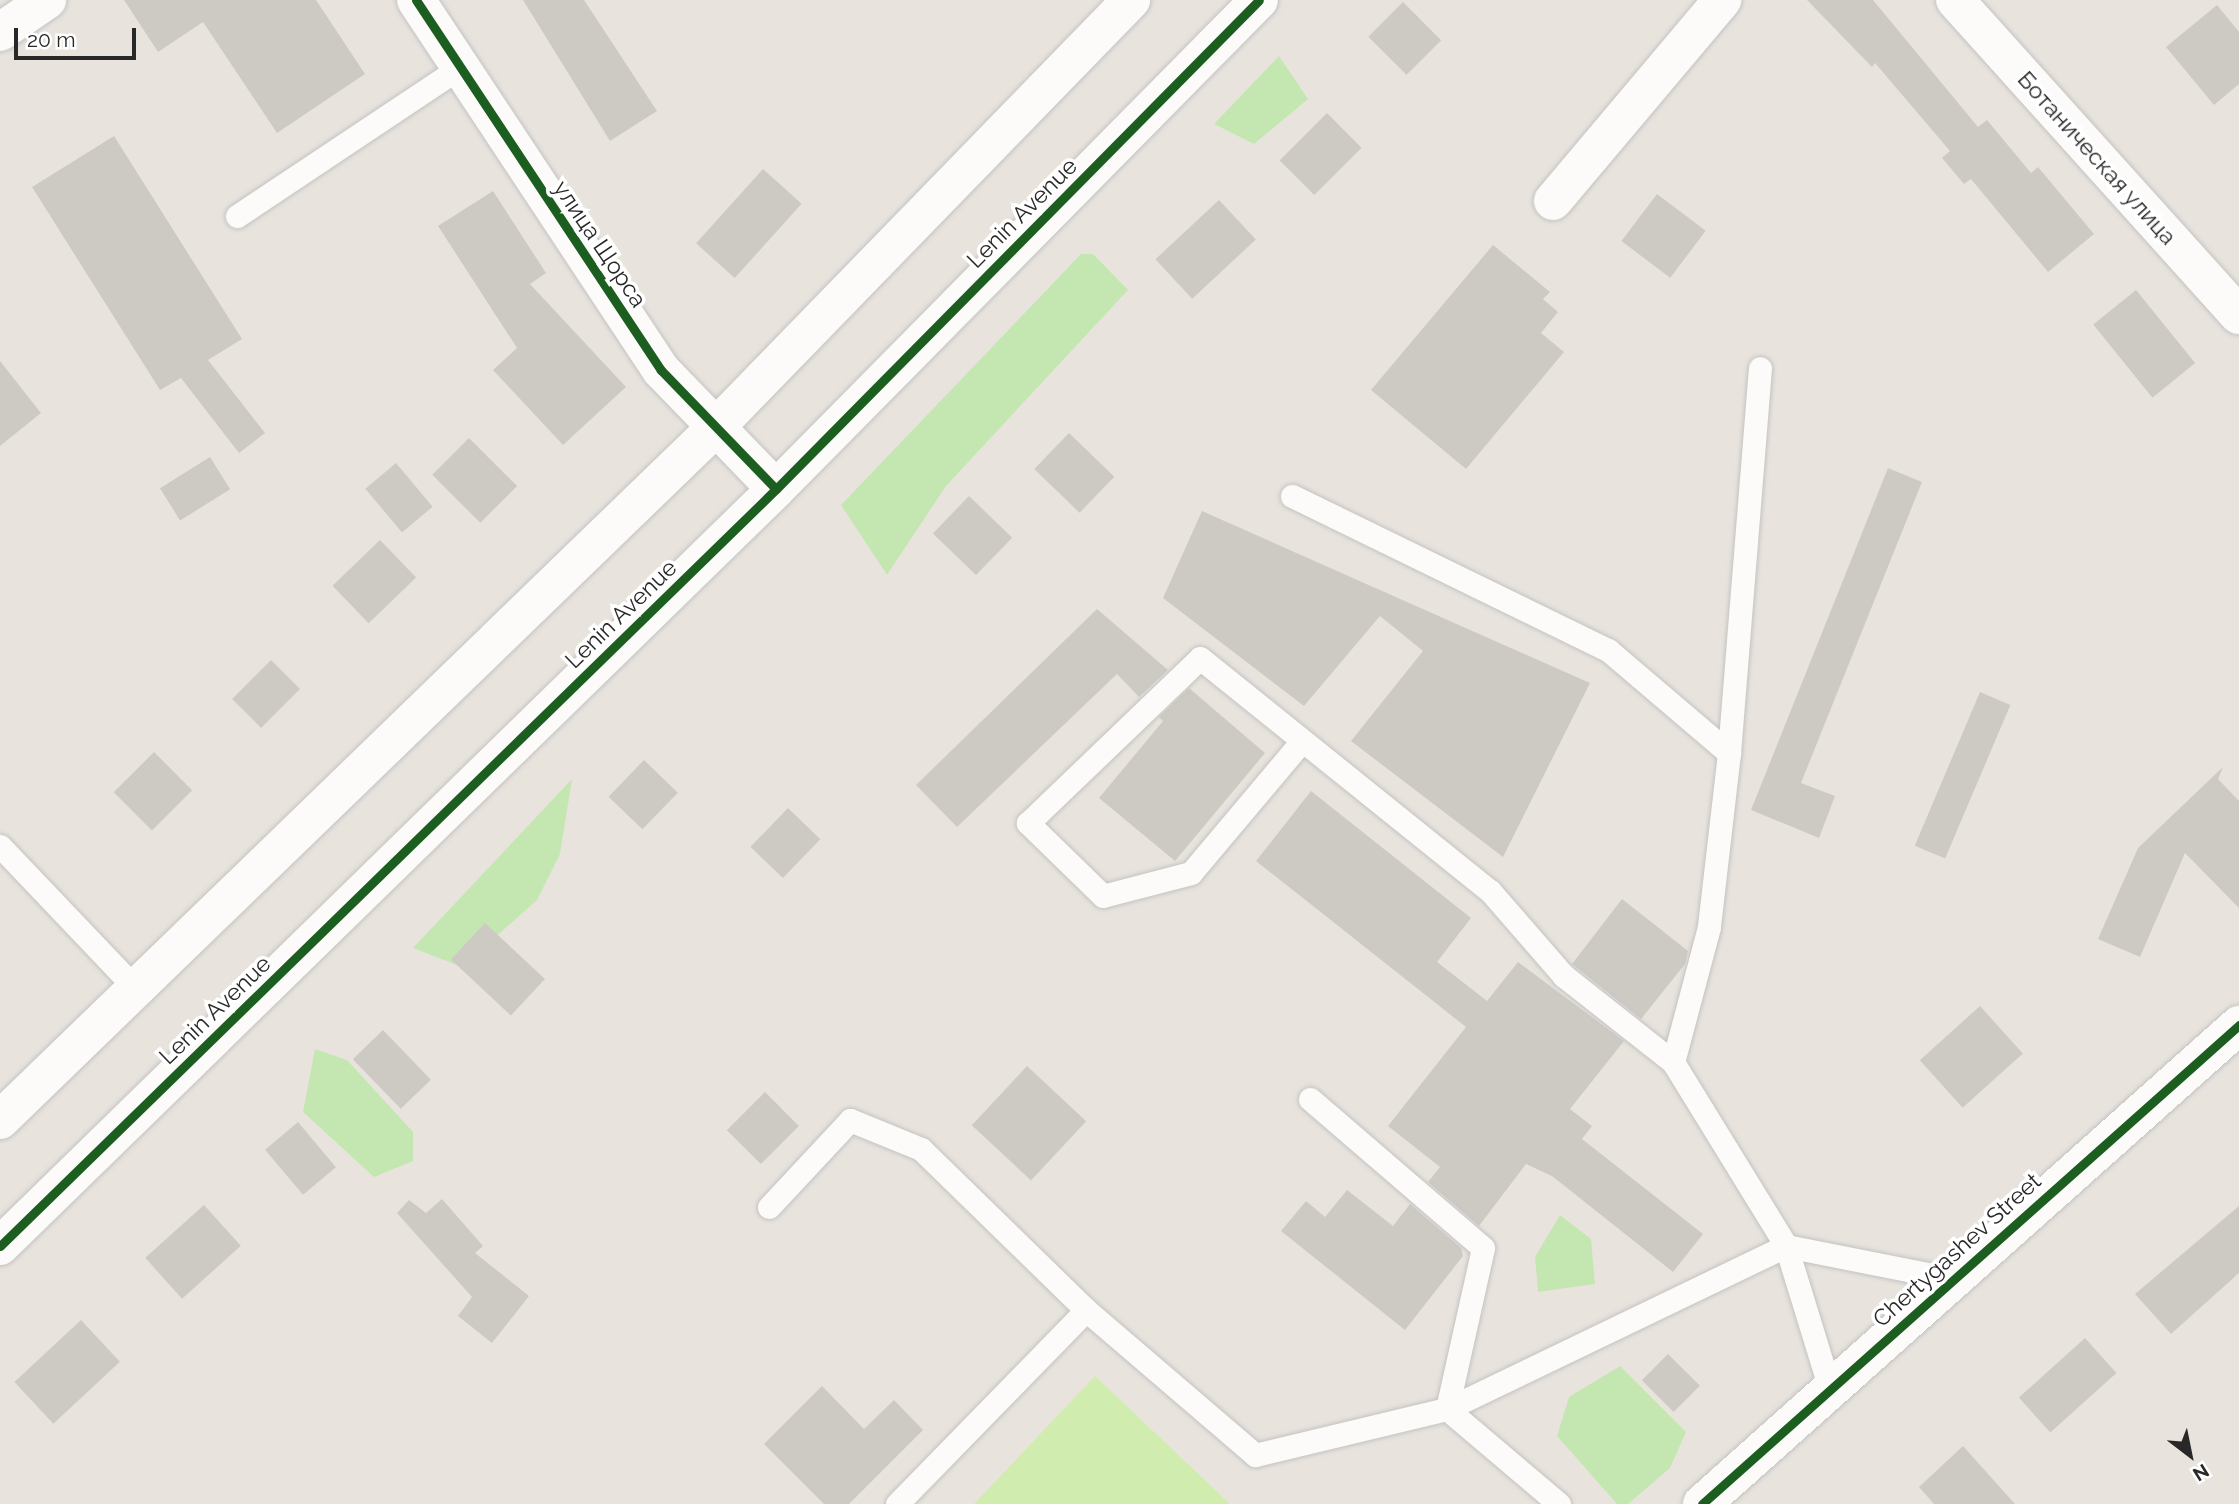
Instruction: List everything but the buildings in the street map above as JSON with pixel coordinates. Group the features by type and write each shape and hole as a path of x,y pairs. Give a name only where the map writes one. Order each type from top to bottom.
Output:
{"street":[{"path":"0,32 47,0"},
{"name":"улица Щорса","path":"416,0 458,68 661,370 776,489"},
{"path":"0,1120 715,428 1131,0"},
{"name":"Lenin Avenue","path":"0,1246 776,489 1259,0"},
{"path":"1553,201 1721,0"},
{"name":"Ботаническая улица","path":"1955,0 2239,316"},
{"name":"Chertygashev Street","path":"1702,1504 2239,1025"}],"lane":[{"path":"237,216 458,68"},
{"path":"1673,1062 1709,927 1729,753 1760,368"},
{"path":"1292,496 1608,650 1729,753"},
{"path":"1302,741 1191,873 1103,897 1028,823 1200,658 1490,891 1564,976 1673,1062 1786,1246 1830,1389"},
{"path":"0,846 135,988"},
{"path":"1310,1099 1483,1248 1447,1409"},
{"path":"769,1207 850,1120 921,1149 1086,1310 1255,1455 1447,1409 1786,1246 1952,1279"},
{"path":"897,1504 1086,1310"},
{"path":"1447,1409 1559,1504"}],"green space":[{"path":"1279,56 1308,99 1254,144 1214,124"},
{"path":"1081,254 1093,254 1128,290 946,486 887,575 841,505"},
{"path":"572,779 560,854 537,900 462,967 413,948"},
{"path":"315,1049 347,1060 413,1132 413,1161 374,1177 303,1112"},
{"path":"1560,1215 1591,1239 1595,1284 1538,1292 1535,1257"},
{"path":"1620,1366 1686,1432 1670,1468 1628,1504 1617,1504 1557,1436 1569,1397"},
{"path":"1095,1376 1230,1504 974,1504"}],"cycle path":[{"path":"416,0 661,370 776,489"},
{"path":"0,1246 776,489 1259,0"},
{"path":"1702,1504 2239,1025"}]}
